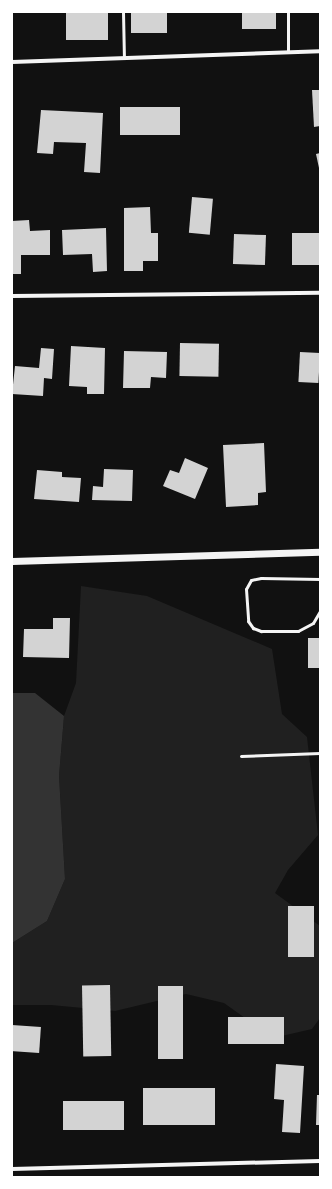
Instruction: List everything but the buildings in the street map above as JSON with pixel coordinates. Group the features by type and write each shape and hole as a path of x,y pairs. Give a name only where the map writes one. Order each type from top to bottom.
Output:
{"street":[{"path":"12,62 320,51"},
{"path":"12,296 320,293"},
{"path":"12,561 320,552"},
{"path":"12,1169 320,1161"}],"lane":[{"path":"123,12 124,58"},
{"path":"288,12 288,52"},
{"path":"320,579 262,578 251,580 246,589 248,621 253,628 261,631 298,631 313,623 320,611"},
{"path":"241,756 320,753"}],"shaded area":[{"path":"81,586 147,596 272,649 282,714 307,737 318,835 288,870 275,893 320,926 320,1018 312,1029 273,1038 224,1003 186,994 115,1011 51,1005 12,1005 12,943 47,921 65,879 59,776 64,716 76,683"},
{"path":"12,693 35,693 64,716 59,776 65,879 47,921 12,943"}]}
